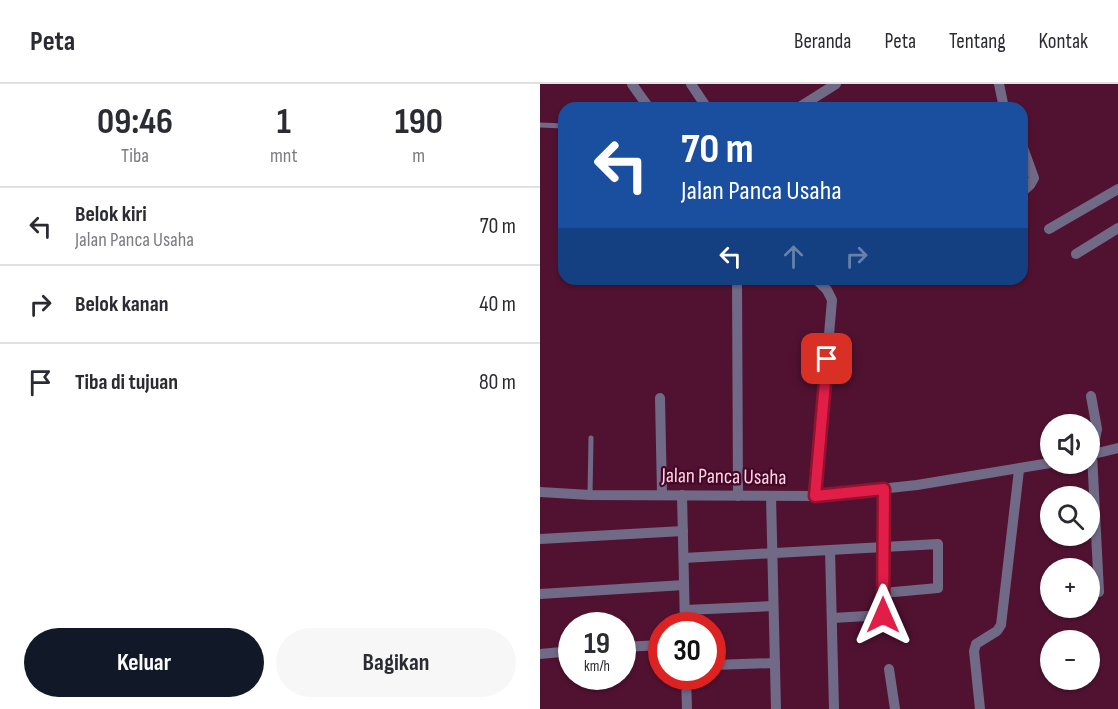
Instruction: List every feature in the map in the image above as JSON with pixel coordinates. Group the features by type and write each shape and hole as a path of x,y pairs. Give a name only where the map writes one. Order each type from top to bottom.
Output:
{"street":[{"path":"632,84 645,102"},
{"path":"691,84 703,102"},
{"path":"808,102 836,84"},
{"path":"999,84 1003,102"},
{"path":"1028,162 1034,178 1028,187"},
{"path":"1049,229 1118,189"},
{"path":"1076,254 1118,228"},
{"path":"737,285 738,496"},
{"path":"815,496 832,300 822,285"},
{"path":"1091,396 1094,414"},
{"path":"660,398 662,494"},
{"path":"1100,452 1118,448"},
{"name":"Jalan Panca Usaha","path":"540,492 590,495 815,496 884,489 1040,465"},
{"path":"980,709 974,651 976,644 997,631 1001,625 1019,470"},
{"path":"1092,474 1097,558"},
{"path":"833,618 883,615 884,489"},
{"path":"682,495 685,610 773,606"},
{"path":"771,496 776,709"},
{"path":"540,539 683,531"},
{"path":"684,558 939,544 938,588 884,593"},
{"path":"830,550 834,709"},
{"path":"540,594 684,585"},
{"path":"540,654 558,652"},
{"path":"726,665 775,663"},
{"path":"889,669 895,709"},
{"path":"686,690 687,709"}],"lane":[{"path":"540,125 558,126"},
{"path":"590,495 591,438"}],"route":[{"path":"827,359 815,496 884,489 883,615"}]}
